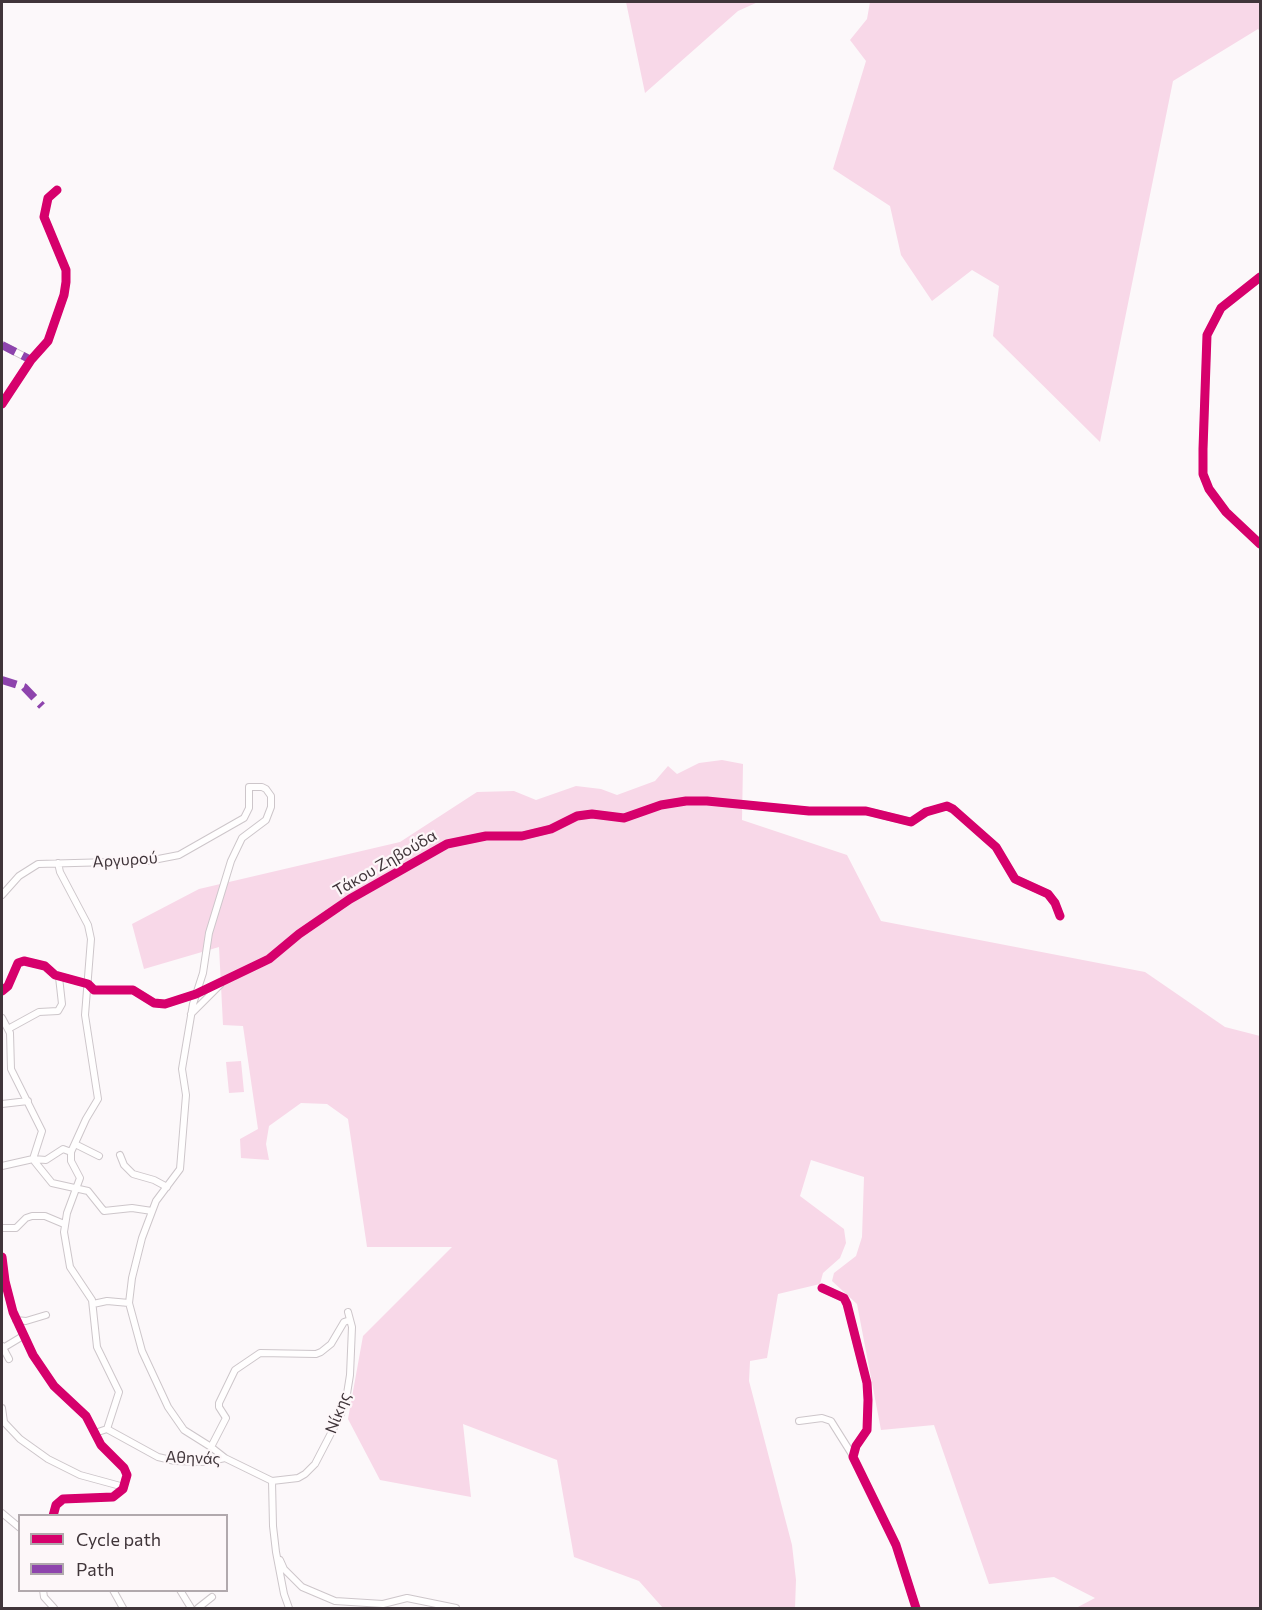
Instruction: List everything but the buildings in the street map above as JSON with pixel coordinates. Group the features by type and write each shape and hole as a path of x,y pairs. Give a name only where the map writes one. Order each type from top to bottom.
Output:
{"street":[{"path":"2,404 31,360 48,341 66,282 62,259 44,217 48,198 57,190"},
{"path":"1260,277 1221,308 1207,335 1203,449 1203,474 1209,489 1226,512 1260,544"},
{"path":"2,345 31,360"},
{"name":"Αργυρού","path":"2,895 19,876 38,864 138,861 179,855 240,822 247,814 249,787 266,789 271,796 271,807 266,820 242,838 231,861 209,933 203,973 196,994"},
{"name":"Τάκου Ζηβούδα","path":"2,991 8,986 17,965 22,961 36,962 59,977 88,984 92,989 133,990 154,1004 160,1005 196,994 269,959 299,934 350,899 447,844 486,836 522,836 551,829 577,816 592,814 624,818 661,805 686,801 809,811 866,811 911,822 926,813 947,806 996,847 1015,879 1048,894 1055,903 1060,916"},
{"path":"58,863 60,872 89,927 91,943 85,1015 98,1099 71,1152 71,1161 80,1176 64,1224 69,1264 93,1304 97,1347 118,1388 119,1395 107,1429 95,1432"},
{"path":"8,1029 39,1012 58,1011 62,1004 59,977"},
{"path":"191,1014 225,981"},
{"path":"196,994 182,1069 186,1095 180,1169 152,1211 142,1238 132,1278 129,1303 142,1351 168,1407 184,1430 225,1458"},
{"path":"2,1018 9,1033 11,1069 42,1131 33,1159"},
{"path":"2,1104 28,1101"},
{"path":"75,1144 99,1156"},
{"path":"2,1166 33,1159 46,1160 63,1149 71,1152"},
{"path":"120,1155 124,1165 133,1174 154,1179 167,1187"},
{"path":"33,1159 52,1183 91,1193 104,1211 132,1208 152,1211"},
{"path":"2,1228 16,1228 26,1218 32,1216 45,1216 64,1224"},
{"path":"2,1257 3,1281 16,1320 33,1355 54,1386 81,1410 103,1448 126,1472 127,1476 124,1487 111,1498 63,1499 56,1505 53,1514"},
{"path":"822,1288 844,1298 847,1302 867,1383 867,1430 856,1446 853,1457"},
{"path":"93,1304 107,1300 129,1303"},
{"name":"Νίκης","path":"272,1481 298,1478 305,1474 315,1464 341,1414 350,1375 352,1341 348,1312"},
{"path":"16,1320 26,1321 46,1316"},
{"path":"211,1447 226,1418 219,1403 235,1370 260,1353 315,1354 321,1352 331,1344 344,1322 350,1320"},
{"path":"9,1359 2,1347 23,1336"},
{"path":"2,1408 3,1422 30,1447 59,1465 84,1476 124,1487"},
{"path":"799,1421 822,1418 831,1421 853,1457 896,1545 915,1608"},
{"name":"Αθηνάς","path":"107,1429 158,1457 175,1461 206,1462 225,1458 272,1481"},
{"path":"272,1481 276,1552 289,1608"},
{"path":"2,1513 18,1526"},
{"path":"276,1552 284,1569 302,1587 335,1601 383,1604 407,1598 456,1608"},
{"path":"43,1592 54,1608"},
{"path":"114,1592 123,1608"},
{"path":"181,1592 191,1608"},
{"path":"198,1608 212,1597"}],"shaded area":[{"path":"626,2 758,2 738,11 645,93"},
{"path":"870,2 1260,2 1260,31 1258,29 1173,81 1100,442 993,336 999,286 972,270 932,301 901,255 890,206 833,169 866,61 850,40 867,19"},
{"path":"722,760 743,764 742,820 847,855 881,921 1145,972 1225,1027 1260,1036 1260,1608 1076,1608 1095,1598 1054,1577 989,1584 934,1425 881,1430 857,1304 832,1281 834,1273 856,1256 862,1237 864,1177 811,1160 800,1196 844,1229 846,1243 840,1258 823,1273 820,1284 778,1294 767,1358 750,1361 749,1381 792,1545 796,1580 795,1608 663,1608 639,1581 574,1557 557,1460 463,1424 471,1497 380,1480 348,1419 363,1336 452,1247 367,1247 348,1119 327,1104 301,1103 269,1126 266,1144 269,1160 241,1158 240,1139 258,1129 243,1026 223,1025 219,947 144,969 132,924 199,889 400,842 477,792 514,791 536,800 576,786 601,789 617,795 655,781 668,766 677,774 699,763"},
{"path":"241,1061 244,1092 229,1093 226,1062"}],"marked path":[{"path":"2,345 31,360"},
{"path":"2,680 24,687 42,706"}],"cycle path":[{"path":"2,404 31,360 48,341 64,295 66,270 44,217 48,198 57,190"},
{"path":"1260,277 1221,308 1207,335 1203,449 1203,474 1209,489 1226,512 1260,544"},
{"path":"2,991 8,986 18,963 24,961 45,966 55,975 88,984 94,990 133,990 154,1003 165,1004 196,994 269,959 299,934 350,899 447,844 486,836 522,836 551,829 577,816 592,814 624,818 661,805 686,801 809,811 866,811 911,822 926,812 947,806 996,847 1015,879 1048,894 1055,903 1060,916"},
{"path":"2,1257 13,1312 33,1355 54,1386 86,1416 101,1445 124,1468 127,1475 123,1489 113,1497 63,1499 56,1505 54,1514"},
{"path":"822,1288 844,1298 847,1304 867,1383 868,1400 867,1430 856,1446 853,1457 896,1545 916,1608"}]}
